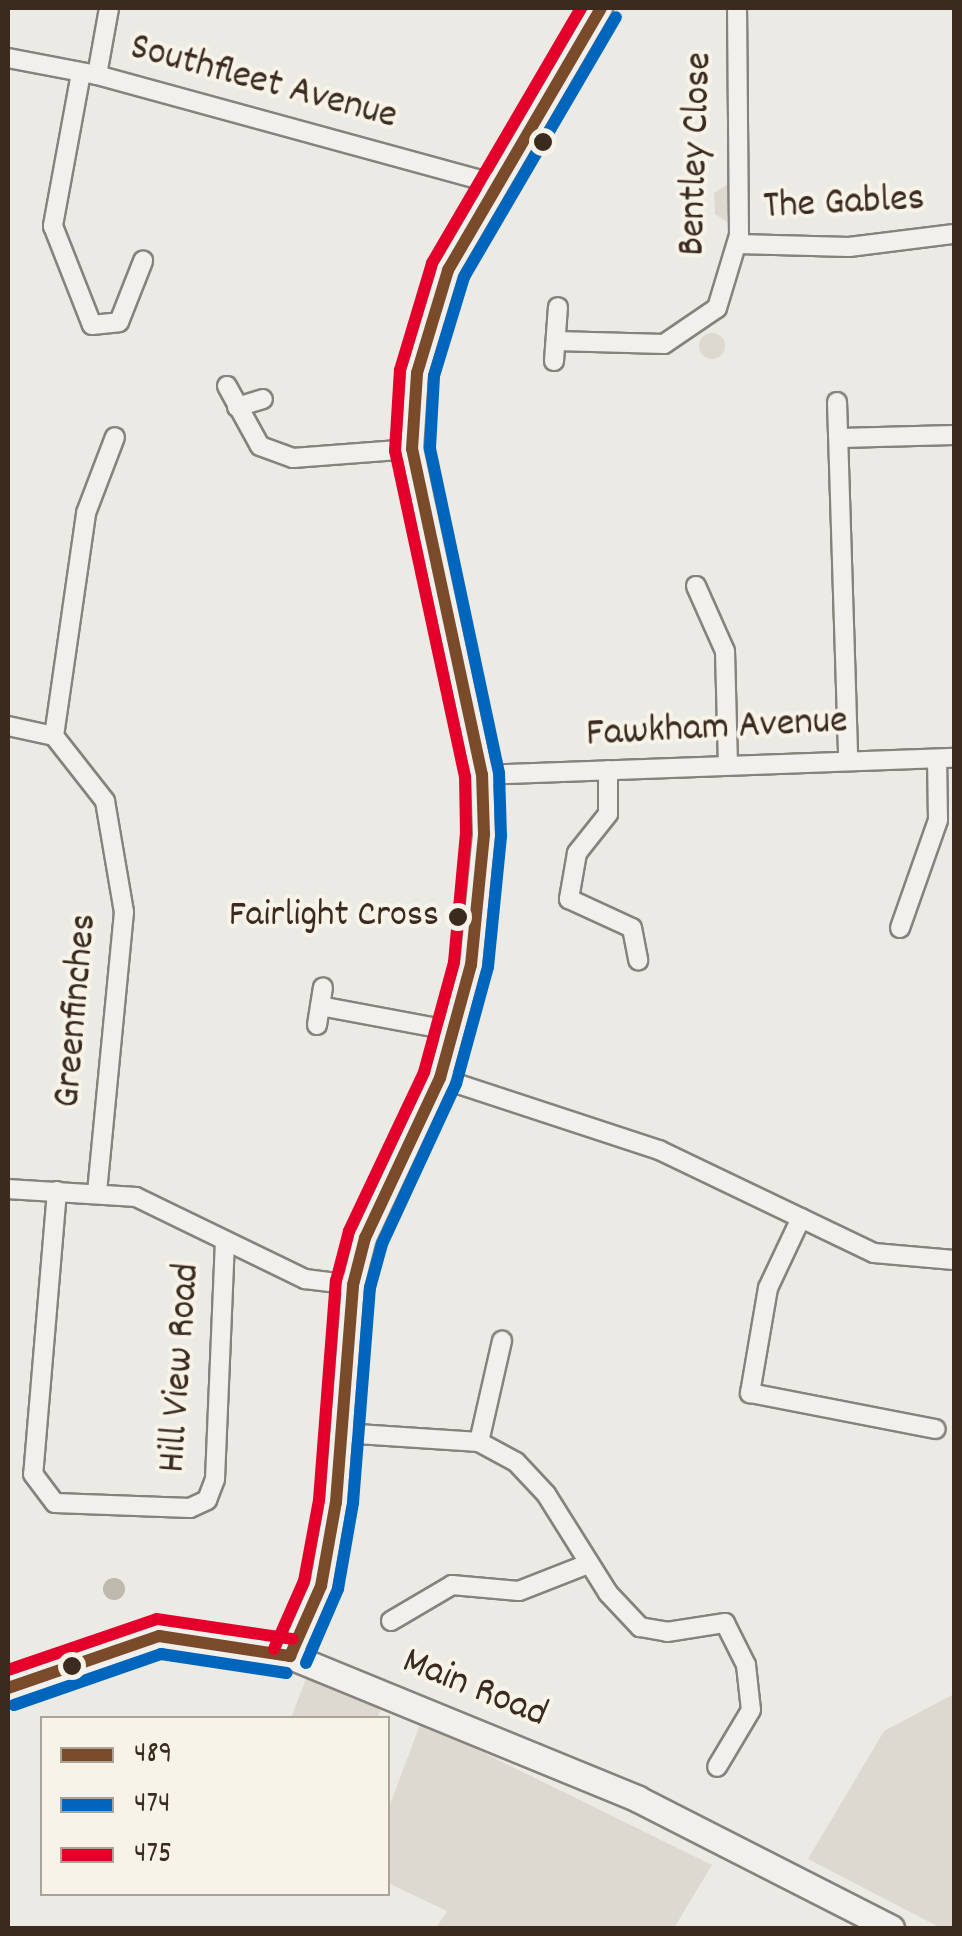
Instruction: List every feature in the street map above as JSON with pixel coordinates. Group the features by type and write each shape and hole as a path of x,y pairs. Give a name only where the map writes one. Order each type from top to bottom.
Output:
{"main road":[{"name":"Main Road","path":"8,1688 158,1636 290,1656 638,1799 891,1928"}],"street":[{"path":"108,8 52,226 92,324 119,322 142,260"},
{"path":"290,1656 321,1586 342,1433 353,1285 365,1238 440,1078 454,1030 471,965 484,834 482,776 412,449 417,373 448,270 601,8"},
{"name":"Bentley Close","path":"556,342 654,345 684,335 717,308 738,244 737,8"},
{"name":"Southfleet Avenue","path":"8,58 90,74 498,185"},
{"name":"The Gables","path":"738,244 849,247 954,234"},
{"path":"554,362 558,307"},
{"path":"227,386 260,446 293,458 412,449"},
{"path":"237,407 263,400"},
{"path":"837,402 848,757"},
{"path":"840,438 954,435"},
{"path":"8,726 54,736 86,513 115,437"},
{"path":"696,586 725,650 728,764"},
{"name":"Greenfinches","path":"54,736 105,801 124,912 97,1190"},
{"name":"Fawkham Avenue","path":"482,776 848,757 946,758"},
{"path":"900,928 938,820 946,758"},
{"path":"608,770 608,814 577,853 569,899 632,928 638,960"},
{"path":"324,987 319,1016 454,1030"},
{"path":"440,1078 659,1150 874,1253 954,1260"},
{"path":"8,1189 97,1190 136,1197 225,1244 306,1280 353,1285"},
{"name":"Hill View Road","path":"58,1191 32,1474 55,1504 190,1508 207,1500 214,1479 225,1244"},
{"path":"800,1218 768,1288 750,1393 936,1429"},
{"path":"480,1442 502,1341"},
{"path":"342,1433 480,1442 516,1462 546,1494 588,1564 640,1627 667,1632 725,1623 746,1665 751,1710 717,1767"},
{"path":"391,1621 452,1585 519,1591 588,1564"}],"shaded area":[{"path":"728,184 727,222 715,214 714,193"},
{"path":"712,333 721,337 725,346 721,355 712,359 703,355 699,346 703,337"},
{"path":"110,1578 118,1578 125,1589 118,1600 110,1600 103,1593 103,1585"},
{"path":"307,1676 383,1705 378,1716 292,1716"},
{"path":"954,1694 954,1928 941,1928 808,1859 884,1731"},
{"path":"421,1722 712,1865 674,1928 436,1928 447,1911 390,1884 390,1805"}],"transit line":[{"name":"475","path":"274,1649 304,1581 319,1500 336,1281 349,1231 424,1072 454,962 466,833 465,777 395,451 400,370 432,263 581,8"},
{"name":"489","path":"290,1656 321,1586 336,1502 353,1285 365,1238 440,1078 471,965 484,834 482,775 412,449 417,373 448,270 601,8"},
{"name":"474","path":"306,1663 338,1589 353,1503 370,1288 382,1244 456,1084 488,967 501,836 499,773 430,448 434,376 464,277 616,17"},
{"name":"475","path":"8,1670 157,1619 293,1639"},
{"name":"489","path":"8,1688 159,1636 290,1656"},
{"name":"474","path":"14,1705 161,1654 287,1673"}],"place":[{"name":"Fairlight Cross","path":"458,917"}]}
